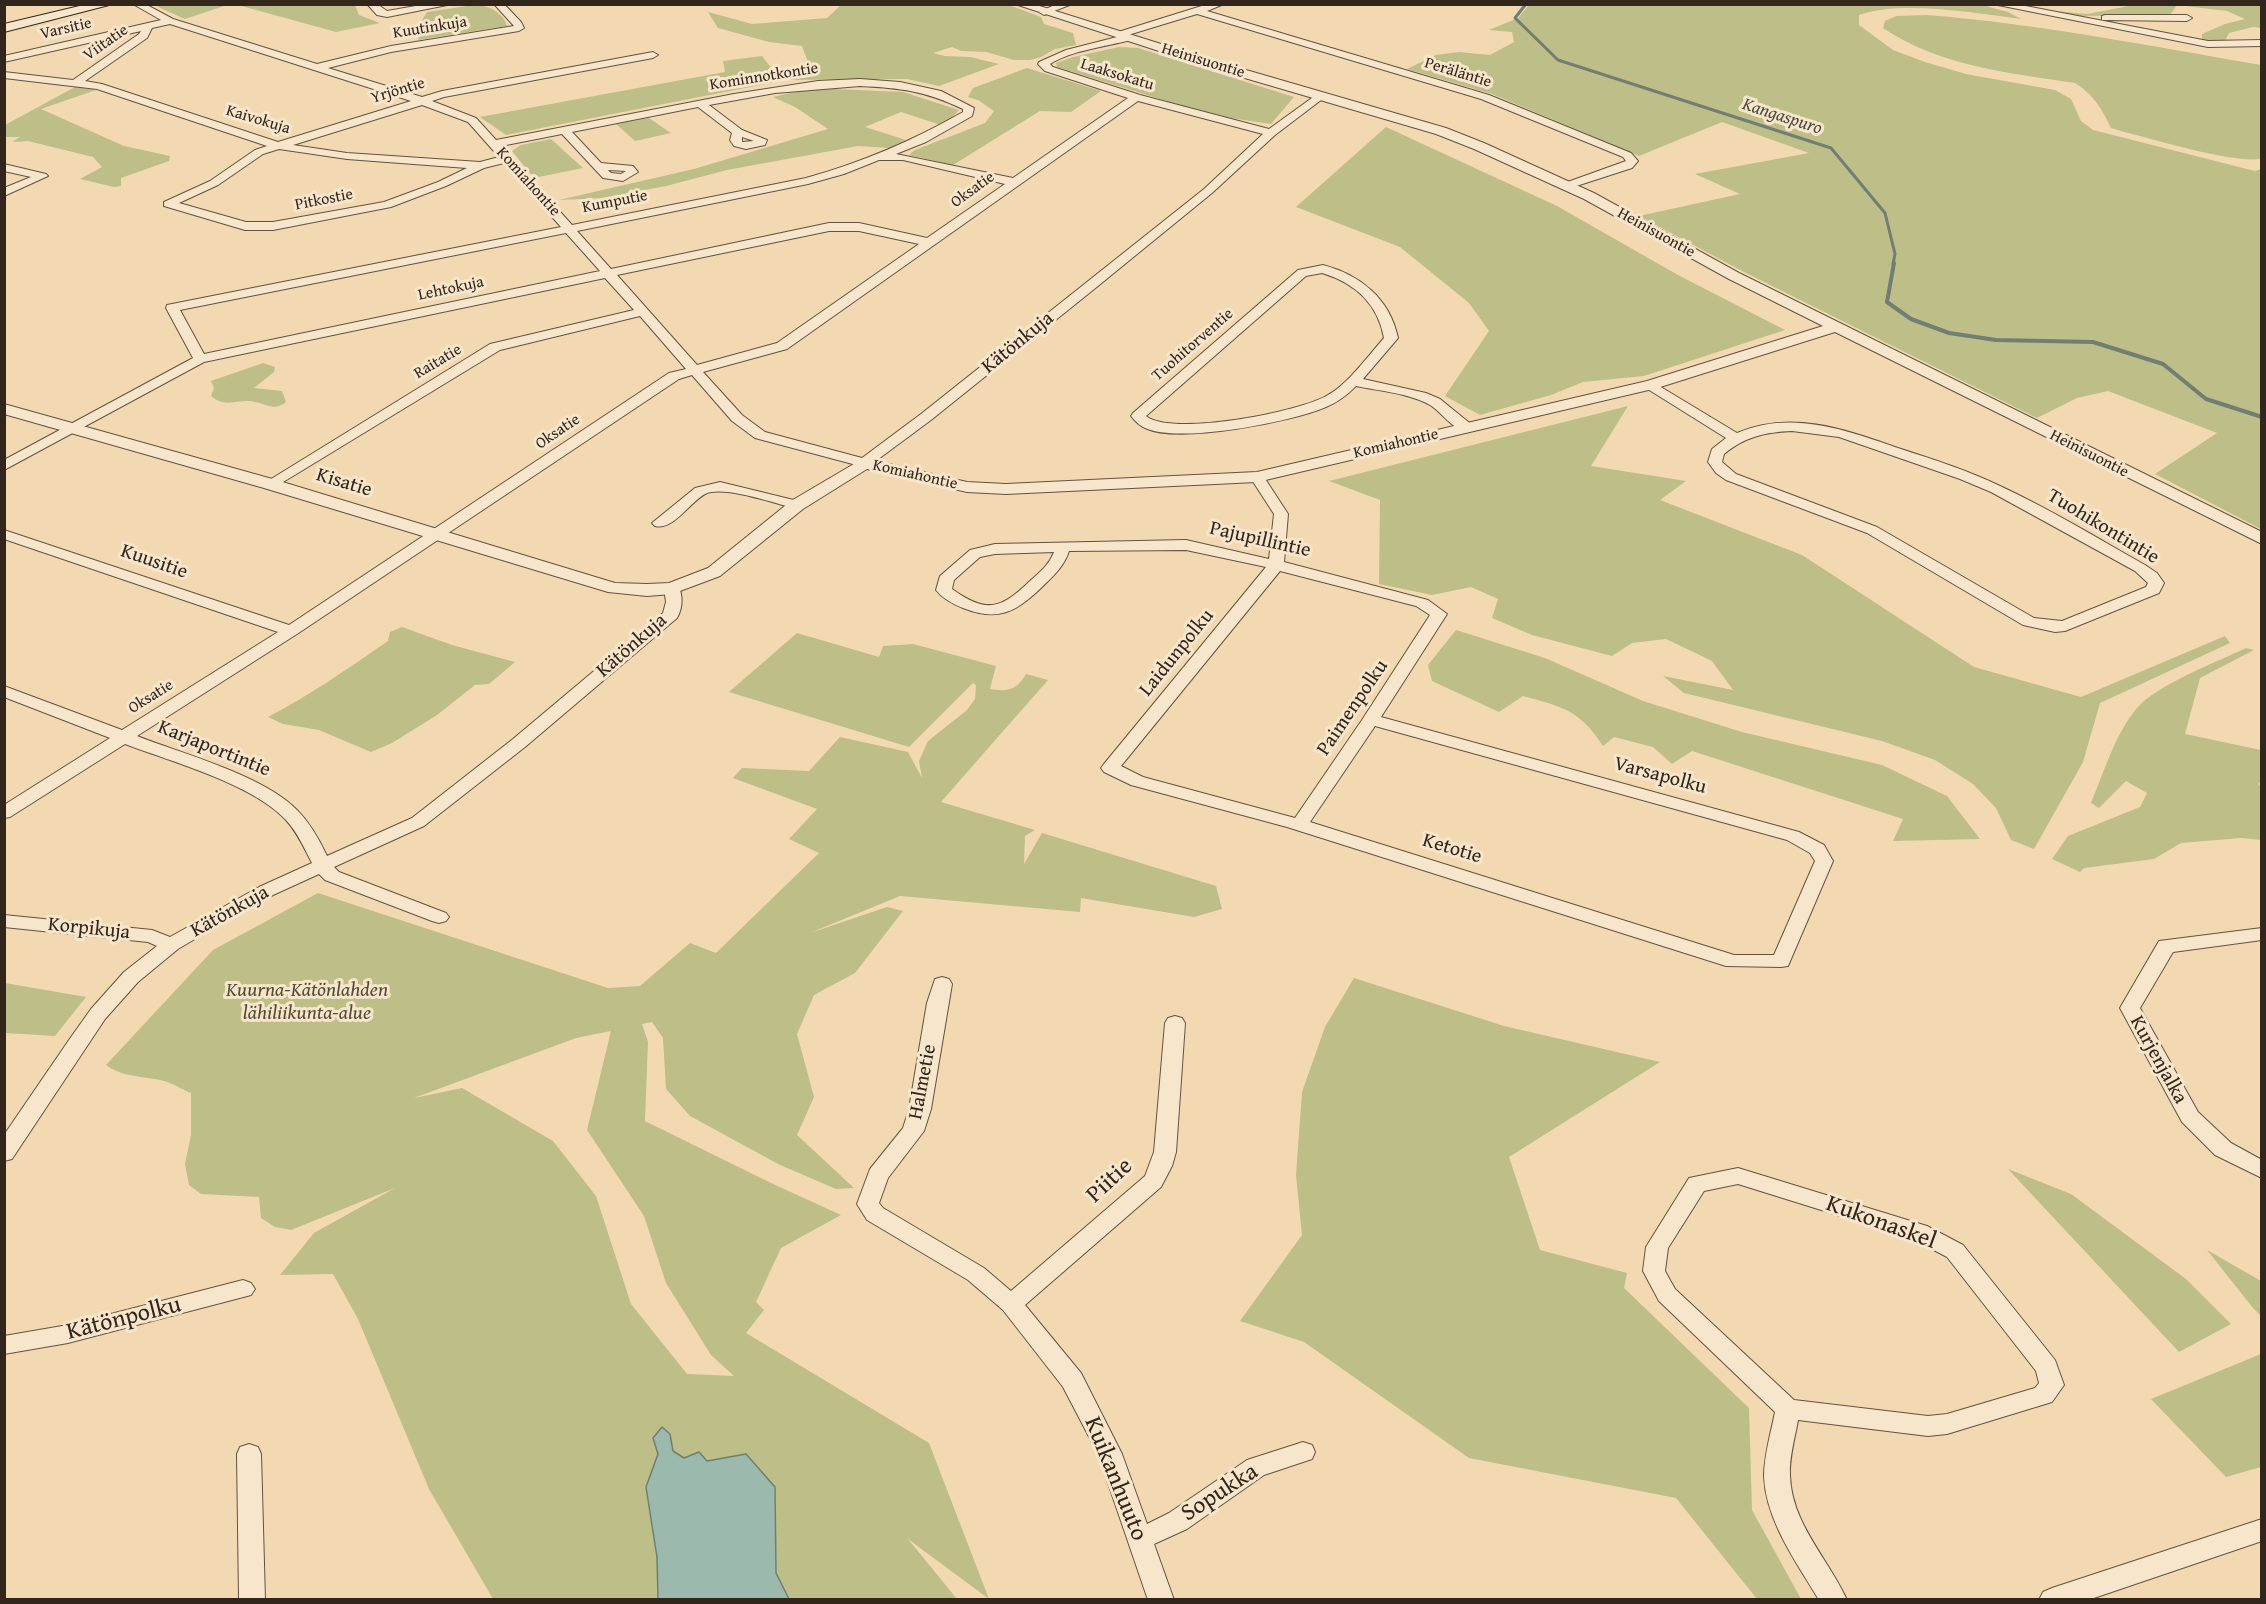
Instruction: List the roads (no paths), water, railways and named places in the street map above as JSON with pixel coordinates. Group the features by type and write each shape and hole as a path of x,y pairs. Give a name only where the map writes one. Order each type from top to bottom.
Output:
{"main road":[{"path":"4,28 107,4"}],"street":[{"name":"Komiahontie","path":"137,4 170,21 422,100 472,120 737,417 760,435 864,463 968,487 1006,489 1257,477 1651,385 1837,327"},
{"name":"Kuutinkuja","path":"370,4 380,13 387,14 448,4"},
{"name":"Kuutinkuja","path":"316,68 345,58 379,51 519,28 518,24 498,4"},
{"name":"Heinisuontie","path":"1020,4 1320,97 1441,131 1566,186 1734,276 2262,539"},
{"path":"1044,12 1068,4"},
{"path":"1123,36 1220,4"},
{"path":"1997,4 2208,44 2262,43"},
{"name":"Peräläntie","path":"1200,12 1492,100 1627,154 1632,161 1628,166 1566,186"},
{"path":"2075,18 2187,18"},
{"name":"Varsitie","path":"4,59 170,21"},
{"name":"Viitatie","path":"77,82 143,36 148,26"},
{"name":"Laaksokatu","path":"1123,36 1047,60 1043,64 1049,69 1136,97 1271,133"},
{"name":"Yrjöntie","path":"168,204 214,183 259,152 422,100 442,94 653,55"},
{"name":"Kaivokuja","path":"4,75 98,86 278,146 347,156 480,165 507,159"},
{"name":"Kominnotkontie","path":"494,144 803,84 889,84 917,87 960,102 969,108 968,114 944,129 877,157"},
{"name":"Oksatie","path":"4,813 291,631 674,376 782,346 1136,97"},
{"name":"Kätönkuja","path":"4,1153 98,1014 131,977 171,945 266,891 418,822 501,758 671,615 674,602 672,588 714,572 797,505 864,463 926,417 1208,190 1271,133 1320,97"},
{"path":"700,104 738,132"},
{"path":"565,131 598,166"},
{"name":"Kumputie","path":"200,359 172,308 808,181 840,172 877,157 903,157 1013,182"},
{"name":"Pitkostie","path":"168,204 245,226 273,226 387,205 442,184 480,165"},
{"path":"4,167 42,176 4,193"},
{"name":"Lehtokuja","path":"4,466 200,359 841,225 928,242"},
{"name":"Tuohitorventie","path":"1323,269 1342,274 1373,297 1390,322 1391,338 1351,381 1335,397 1323,403 1242,423 1168,427 1149,425 1138,416 1302,273 1314,270 1323,269"},
{"name":"Raitatie","path":"270,484 495,347 642,312"},
{"path":"1351,381 1428,399 1467,428"},
{"path":"1651,385 1735,438"},
{"name":"Kisatie","path":"4,409 270,484 614,588 647,590 672,588"},
{"name":"Tuohikontintie","path":"1792,427 1828,430 1877,445 1996,489 2140,568 2156,583 2153,590 2065,626 2048,626 2029,622 1872,530 1731,477 1715,462 1717,452 1735,438 1764,428 1792,427"},
{"path":"1257,477 1281,514 1276,565"},
{"path":"660,523 707,487 733,488 797,505"},
{"name":"Kuusitie","path":"4,534 291,631"},
{"name":"Pajupillintie","path":"1064,547 1060,561 1019,600 1004,609 973,606 954,598 944,590 946,579 975,553 995,549 1064,547 1186,545 1217,550 1422,603 1439,614"},
{"name":"Laidunpolku","path":"1110,768 1276,565"},
{"name":"Paimenpolku","path":"1299,825 1371,720 1439,614"},
{"name":"Karjaportintie","path":"4,691 254,787 280,802 295,818 309,838 322,867"},
{"name":"Varsapolku","path":"1371,720 1793,836 1818,849 1824,861 1781,961"},
{"name":"Ketotie","path":"1110,768 1137,781 1299,825 1733,961 1781,961"},
{"path":"322,867 332,876 439,917"},
{"name":"Korpikuja","path":"4,921 152,936 171,945"},
{"name":"Kurjenjalka","path":"2262,934 2166,946 2130,1008 2190,1118 2223,1149 2262,1170"},
{"name":"Halmetie","path":"868,1204 878,1175 913,1131 920,1109 942,984"},
{"name":"Piitie","path":"1011,1304 1153,1181 1165,1152 1174,1023"},
{"name":"Kukonaskel","path":"1738,1176 1919,1232 1955,1251 2047,1367 2052,1385 2043,1395 1947,1424 1928,1426 1788,1409 1667,1295 1654,1270 1657,1247 1697,1184 1738,1176"},
{"name":"Kuikanhuuto","path":"868,1204 875,1214 976,1274 1011,1304 1072,1380 1110,1454 1161,1599"},
{"name":"Kätönpolku","path":"4,1345 68,1334 243,1289"},
{"path":"1788,1409 1777,1478 1784,1506 1796,1537 1834,1599"},
{"name":"Sopukka","path":"1140,1539 1178,1521 1256,1467 1303,1452"},
{"path":"249,1454 252,1599"},
{"path":"2052,1599 2262,1530"}],"waterway":[{"name":"Kangaspuro","path":"1526,4 1515,18 1558,60 1831,148 1885,213 1895,254 1893,264"},
{"name":"Kangaspuro","path":"1894,263 1887,302 1911,319 1949,333 1996,340 2093,342 2163,364 2206,399 2262,417"}],"park label":[{"name":"Kuurna-Kätönlahden lähiliikunta-alue","path":"307,1002"}]}
